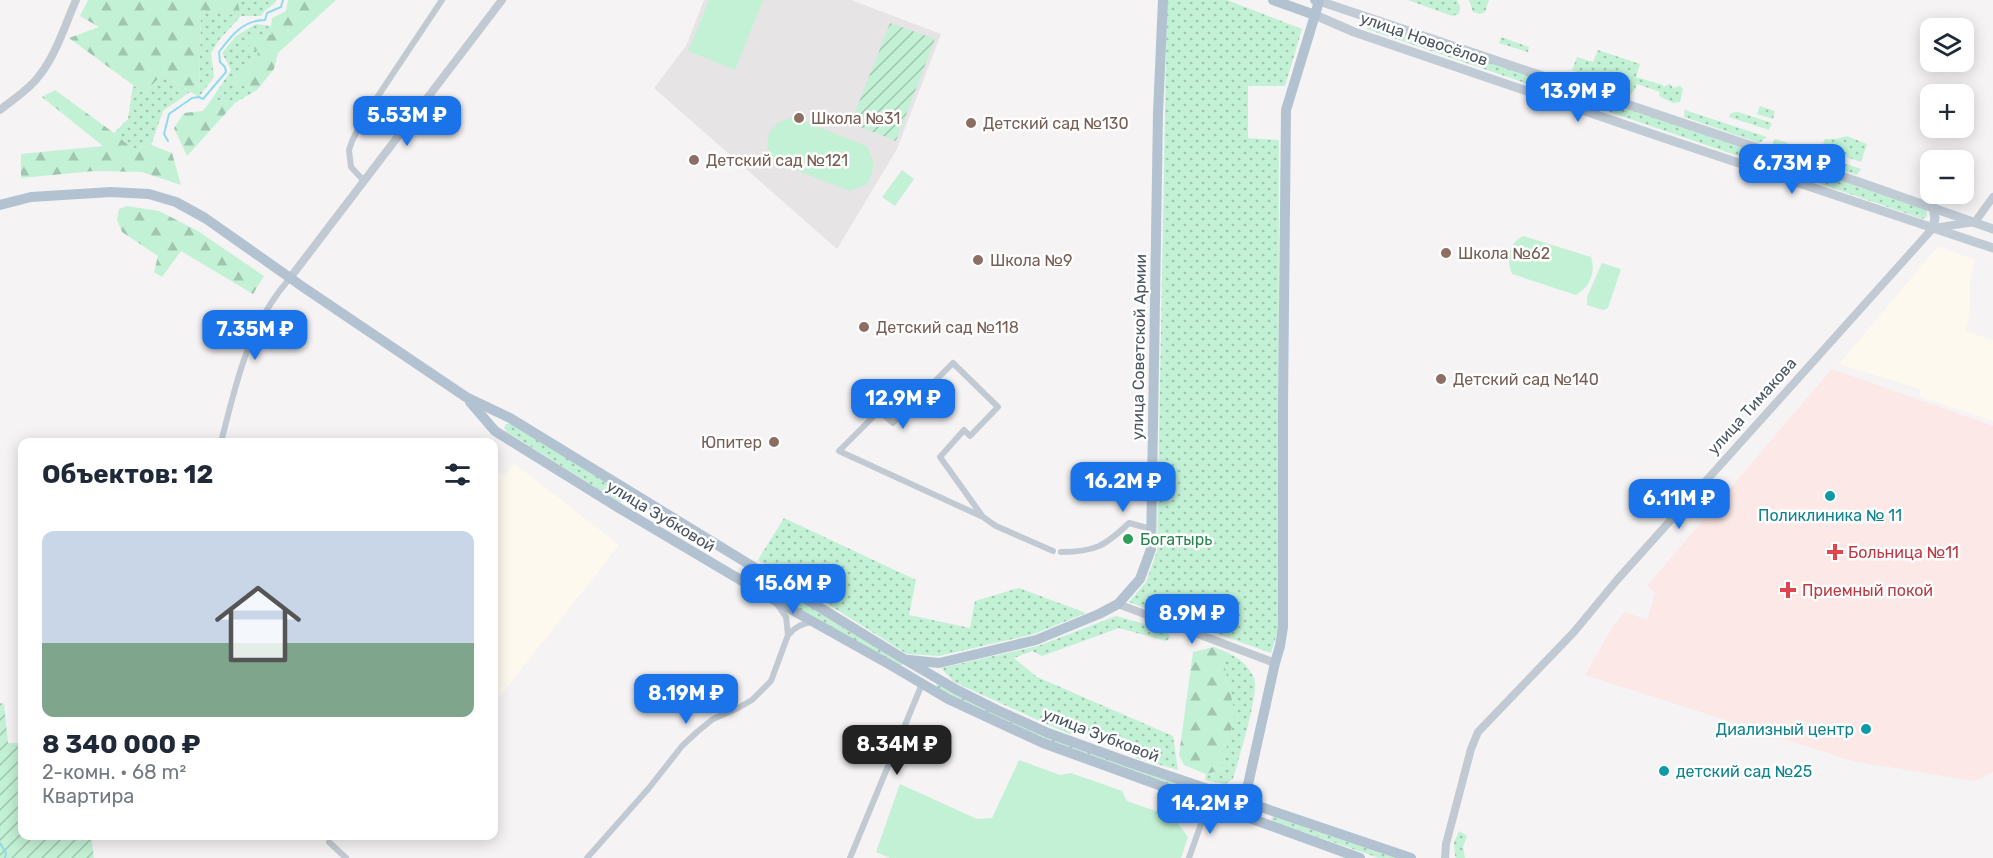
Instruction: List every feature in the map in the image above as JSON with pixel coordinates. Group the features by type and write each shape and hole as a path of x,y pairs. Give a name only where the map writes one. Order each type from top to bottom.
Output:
{"main road":[{"name":"улица Советской Армии","path":"905,659 939,663 1036,640 1118,604 1140,579 1151,549 1158,112 1163,0"},
{"name":"улица Новосёлов","path":"1273,0 1316,15 1354,32 1993,248"},
{"name":"улица Новосёлов","path":"1316,15 1317,1 1993,229"},
{"path":"1241,816 1283,627 1286,110 1316,15"},
{"name":"улица Зубковой","path":"0,205 31,197 111,192 149,194 176,202 205,218 466,397 510,418 957,690 1048,733 1411,858"},
{"path":"1933,207 1935,218 1933,228"},
{"path":"1975,222 1975,241"},
{"name":"улица Зубковой","path":"466,397 495,430 636,519 776,601 969,709 1043,743 1360,858"},
{"path":"495,430 493,423 498,417 510,418"},
{"path":"619,508 627,506 630,498 628,490"},
{"path":"636,519 633,510 637,502 647,501"},
{"path":"657,531 669,513"},
{"path":"740,579 737,570 741,564 752,566"},
{"path":"919,682 924,670 939,663"}],"street":[{"path":"0,110 28,88 39,76 49,61 76,0"},
{"path":"364,181 351,167 349,150 352,141 366,114 442,0"},
{"path":"222,438 244,356 258,323 269,305 502,0"},
{"path":"1933,228 1975,222 1993,197"},
{"name":"улица Тимакова","path":"1445,858 1446,843 1471,749 1478,732 1574,632 1712,472 1933,228"},
{"path":"983,517 940,457 964,430 970,436 998,406 953,363 893,423 879,411 839,451 1053,551"},
{"path":"1061,552 1083,552 1107,544 1129,523 1151,528"},
{"path":"587,858 682,746 713,719 738,708 763,690 771,681 788,635 786,617 776,601"},
{"path":"1118,604 1275,663"},
{"path":"788,635 803,624 813,622"},
{"path":"850,858 919,682"},
{"path":"1189,858 1208,804"},
{"path":"329,842 346,858"}],"shaded area":[{"name":"Школа №31","path":"704,0 851,0 941,34 897,149 837,249 654,88 686,46"},
{"path":"1938,246 1975,260 1970,282 1968,314 1970,315 1965,331 1993,340 1993,421 1919,396 1920,389 1839,364"},
{"name":"Больница №11","path":"1832,369 1993,426 1993,772 1974,781 1853,761 1585,675 1614,625 1625,612 1647,620 1655,593 1647,586"},
{"path":"514,463 619,545 498,699 498,471 504,476"}],"green space":[{"path":"88,0 237,0 241,16 201,10 199,97 177,84 166,71 144,93 69,38 99,27 80,16"},
{"path":"237,0 277,0 261,16 241,16 219,40 211,53 214,77 199,97 201,10 240,15"},
{"path":"288,0 336,0 278,53 274,69 257,90 233,83 257,60 258,51 246,44 251,34 264,37 272,34 272,18 286,11"},
{"path":"709,0 763,0 735,70 688,51"},
{"path":"1167,0 1227,0 1302,29 1285,86 1248,86 1248,138 1279,140 1278,630 1271,653 1129,602 1146,582 1157,551"},
{"path":"1408,0 1457,0 1460,7 1459,14 1452,16"},
{"path":"1469,0 1489,0 1485,12 1481,14 1473,12"},
{"path":"1370,22 1926,209 1927,216 1923,219 1367,29"},
{"path":"890,23 935,39 896,141 851,123"},
{"path":"256,24 271,26 273,34 264,37 257,60 234,83 257,90 235,103 212,99 231,70 222,53 236,36"},
{"path":"1501,37 1529,47 1528,52 1499,43"},
{"path":"1598,50 1640,64 1636,77 1663,85 1663,87 1670,84 1673,88 1680,86 1683,89 1680,102 1673,103 1659,96 1660,92 1637,84 1634,91 1624,99 1609,94 1606,82 1572,70 1577,57 1593,62"},
{"path":"166,71 177,84 190,92 163,111 151,145 133,149 114,133 128,119 133,85 144,93"},
{"path":"55,90 133,149 151,145 172,153 181,185 142,172 94,171 21,178 21,154 103,146 42,97"},
{"path":"212,99 235,103 187,156 174,128 184,113 203,111"},
{"path":"1760,106 1775,111 1773,119 1757,114"},
{"path":"1685,110 1767,137 1759,143 1684,117"},
{"path":"1738,112 1772,123 1769,130 1729,117 1731,113"},
{"path":"793,117 867,146 873,165 867,184 850,191 774,162 768,147 769,134 778,124"},
{"path":"1847,136 1867,144 1861,162 1821,149 1825,139"},
{"path":"1775,139 1861,169 1857,175 1775,148 1773,143"},
{"path":"902,170 914,179 895,206 882,197"},
{"path":"127,206 159,211 198,231 264,276 253,294 181,251 162,277 154,272 158,256 122,232 117,220 119,209"},
{"path":"1523,236 1591,257 1592,274 1585,288 1576,295 1512,274 1509,262 1511,247"},
{"path":"1602,263 1621,269 1608,308 1603,310 1587,305 1587,297"},
{"path":"506,424 513,424 625,493 625,500 619,502 507,432 504,428"},
{"path":"784,518 916,580 909,615 970,628 975,601 1019,588 1086,613 1034,634 939,656 907,654 758,560"},
{"path":"747,572 753,573 904,664 899,666 750,581 746,575"},
{"path":"1116,616 1166,630 1170,638 1166,641 1119,628 1042,656 1032,651 1014,658 1037,677 1173,736 1178,770 1136,758 1132,752 1081,733 1069,734 954,682 941,668 1038,646"},
{"path":"1214,647 1232,655 1247,666 1254,678 1255,686 1248,727 1233,779 1225,784 1205,780 1206,774 1221,770 1222,655"},
{"path":"1214,647 1222,654 1235,714 1221,770 1206,774 1184,765 1179,755 1193,652"},
{"path":"936,683 953,692 1226,800 1223,803 1038,737 992,717 937,688"},
{"path":"0,703 4,704 8,743 18,743 18,840 92,840 94,858 0,858"},
{"path":"1019,760 1060,775 1071,773 1122,791 1127,801 1173,817 1188,837 1181,858 890,858 876,852 900,784 977,819 992,818"},
{"path":"1274,817 1395,858 1379,858 1272,821 1271,818"},
{"path":"1459,831 1467,836 1463,847 1465,858 1455,856 1454,842"}],"waterway":[{"path":"168,141 164,134 169,114 192,98 203,99 226,72 220,62 219,52 228,40 244,26 265,20 267,13 281,7 283,0"},
{"path":"0,843 6,853 5,858"}],"place":[{"name":"Школа №31","path":"799,118"},
{"name":"Детский сад №130","path":"971,123"},
{"name":"Детский сад №121","path":"694,160"},
{"name":"Школа №62","path":"1446,253"},
{"name":"Школа №9","path":"978,260"},
{"name":"Детский сад №118","path":"864,327"},
{"name":"Детский сад №140","path":"1441,379"},
{"name":"Юпитер","path":"774,442"},
{"name":"Поликлиника № 11","path":"1830,496"},
{"name":"Богатырь","path":"1128,539"},
{"name":"Больница №11","path":"1835,552"},
{"name":"Приемный покой","path":"1788,590"},
{"name":"Диализный центр","path":"1866,729"},
{"name":"детский сад №25","path":"1664,771"}]}
